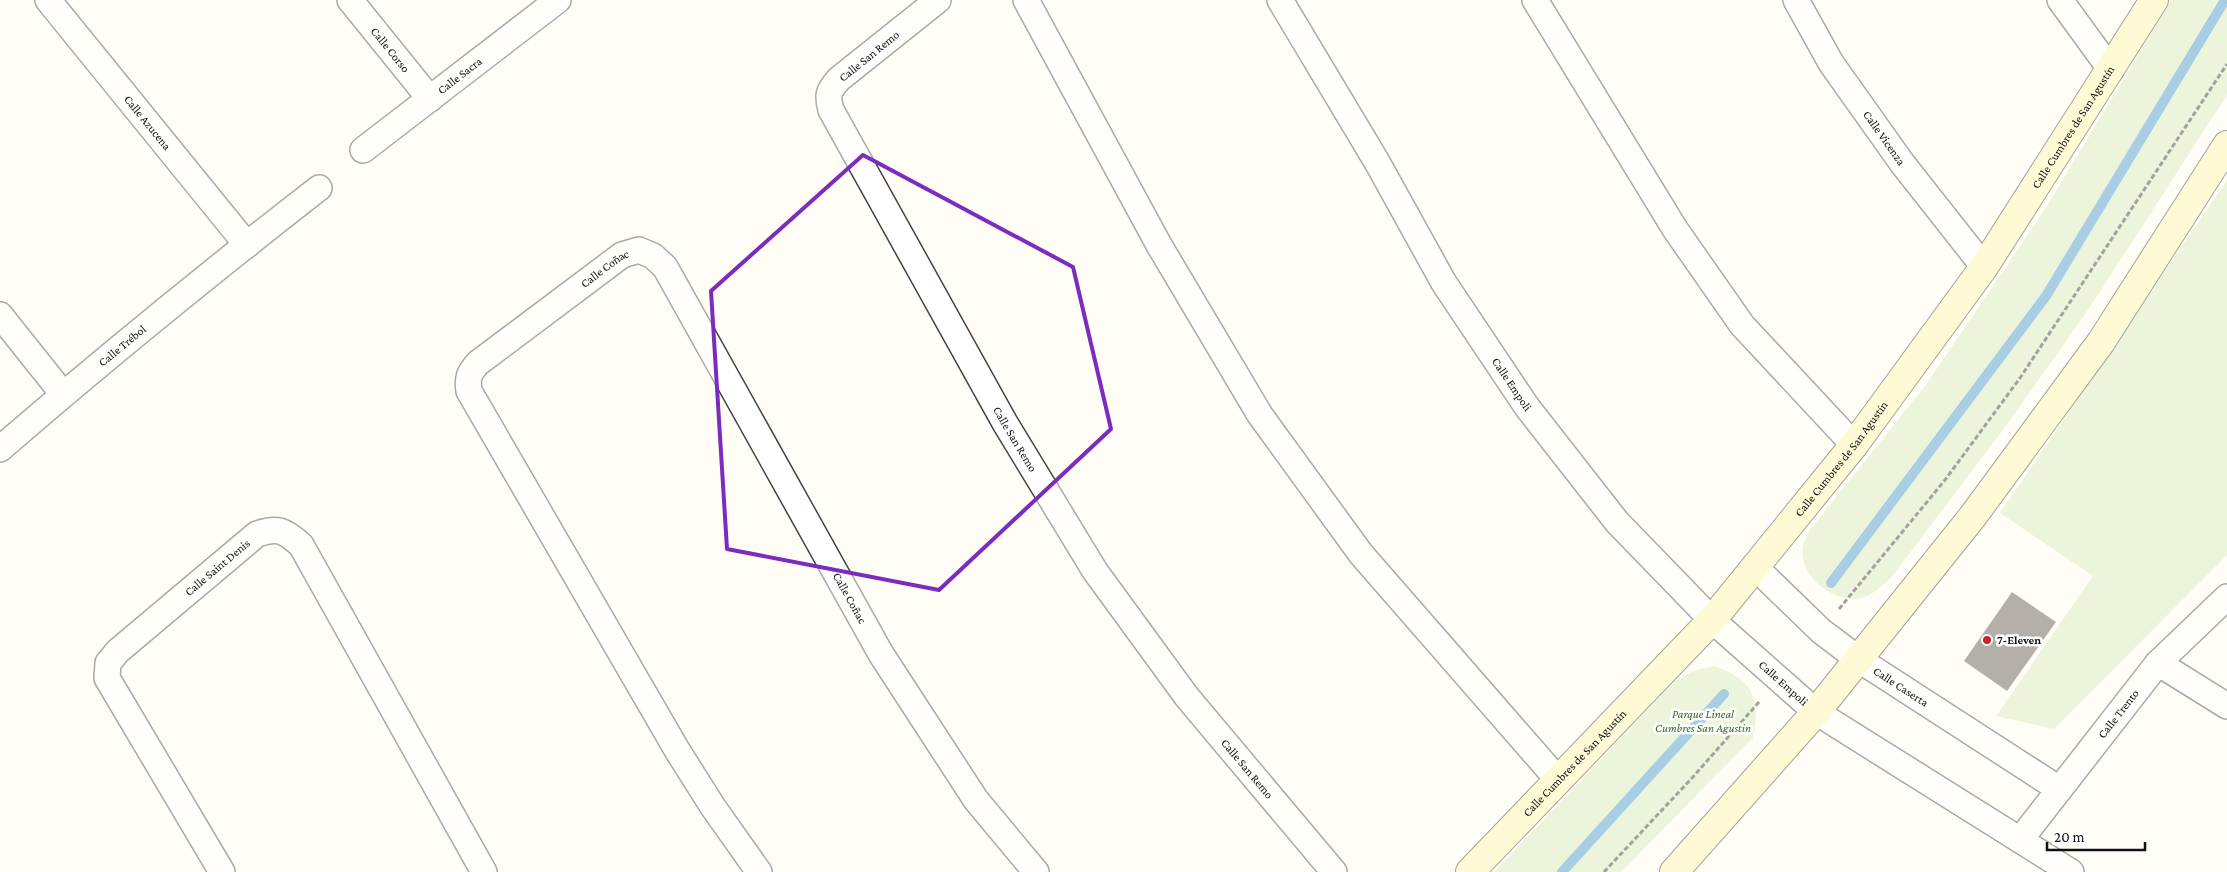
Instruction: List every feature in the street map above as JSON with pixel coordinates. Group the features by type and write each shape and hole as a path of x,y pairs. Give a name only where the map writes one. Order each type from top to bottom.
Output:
{"street":[{"name":"Calle Azucena","path":"48,0 247,244"},
{"name":"Calle Corso","path":"350,0 430,99"},
{"name":"Calle Sacra","path":"363,150 558,0"},
{"name":"Calle San Remo","path":"938,0 839,79 832,87 828,98 831,110 1005,423 1095,571 1186,697 1334,872"},
{"path":"1026,0 1159,245 1260,415 1361,554 1559,782"},
{"name":"Calle Empoli","path":"1280,0 1377,162 1444,283 1527,407 1617,522 1712,620 1816,712"},
{"path":"1534,0 1675,229 1742,325 1854,444"},
{"name":"Calle Vicenza","path":"1796,0 1831,63 1902,163 1984,267"},
{"path":"2060,0 2111,70"},
{"name":"Calle Cumbres de San Agustín","path":"1470,872 1559,782 1712,620 1756,568 1854,444 1984,267 2154,0"},
{"path":"1674,872 1816,712 1973,516 2102,342 2227,145"},
{"path":"247,244 319,188"},
{"name":"Calle Trébol","path":"0,449 63,394 247,244"},
{"name":"Calle Coñac","path":"759,872 713,807 678,750 469,391 467,380 470,372 478,364 622,255 639,250 653,256 665,267 881,654 976,800 1036,872"},
{"path":"0,315 63,394"},
{"name":"Calle Saint Denis","path":"222,872 108,678 108,664 118,651 256,534 272,529 287,533 300,545 484,872"},
{"name":"Calle Caserta","path":"1756,568 1821,631 1858,659 2059,789"},
{"name":"Calle Trento","path":"2020,840 2158,663 2227,597"},
{"path":"2158,663 2227,706"},
{"path":"1816,712 2071,872"}],"path":[{"path":"1821,631 1945,480 2020,378 2227,64"},
{"path":"1604,872 1692,778 1779,680"}],"highlighted area":[{"path":"863,155 1073,267 1111,429 939,590 727,549 711,291"}],"green space":[{"path":"2171,0 2227,0 2227,95 2090,307 2006,426 1890,579 1873,593 1858,599 1843,598 1824,589 1816,582 1805,566 1803,546 1809,531 1925,386 2044,211"},
{"path":"2227,180 2227,555 2054,729 1996,716 2093,576 2000,513"},
{"name":"Parque Lineal Cumbres San Agustin","path":"1715,666 1738,678 1751,693 1756,712 1753,738 1621,872 1494,872 1674,682 1693,671"}],"building":[{"path":"2012,592 2056,622 2007,691 1964,661"}],"waterway":[{"path":"1831,583 2046,296 2225,0"},
{"path":"1562,872 1724,694"}],"place":[{"name":"7-Eleven","path":"1987,640"}]}
